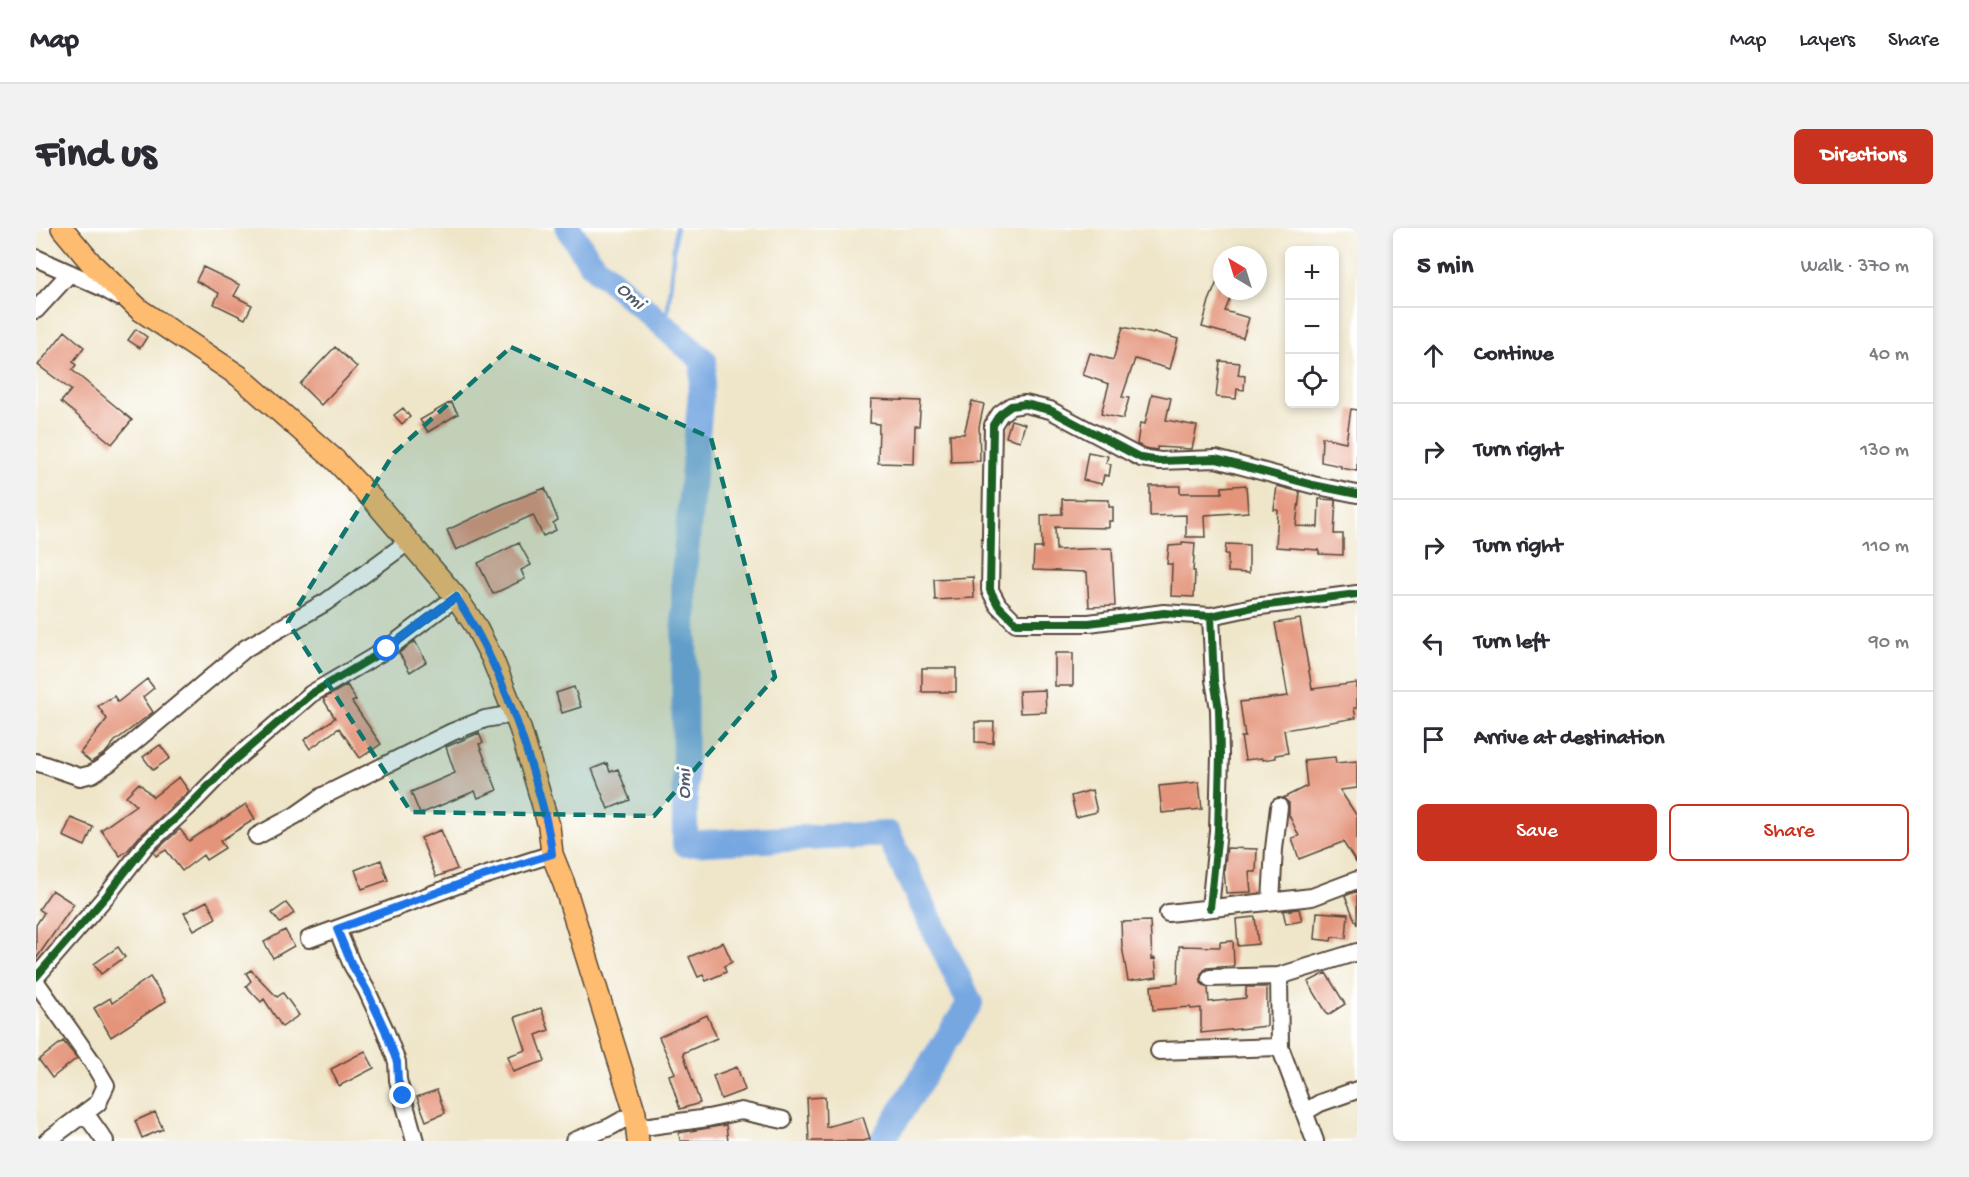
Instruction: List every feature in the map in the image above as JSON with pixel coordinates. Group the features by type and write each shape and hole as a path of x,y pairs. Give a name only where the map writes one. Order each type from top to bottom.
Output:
{"main road":[{"path":"62,228 92,264 140,310 239,376 335,460 374,501 456,597 475,625 492,658 514,714 549,826 552,854 564,884 636,1127"}],"street":[{"path":"36,258 101,287 140,310"},
{"path":"36,310 70,273"},
{"path":"1357,494 1313,485 1216,459 1160,461 1141,458 1050,410 1025,404 1011,406 1000,414 993,425 990,590 998,605 1016,623 1089,623 1164,613 1210,616 1253,607 1357,594"},
{"path":"36,762 80,777 92,774 109,763 246,648 326,602 408,542"},
{"path":"36,977 107,895 146,845 231,764 311,694 387,649 456,597"},
{"path":"1210,616 1214,680 1219,709 1220,755 1218,831 1210,908"},
{"path":"257,836 296,815 323,796 452,732 485,718 514,714"},
{"path":"1271,902 1279,807"},
{"path":"309,939 471,880 552,854"},
{"path":"1168,913 1312,897 1357,880"},
{"path":"337,929 352,965 385,1030 397,1062 398,1080 415,1141"},
{"path":"1210,978 1279,976 1357,951"},
{"path":"1279,976 1280,1047 1314,1141"},
{"path":"36,982 106,1085 98,1103 47,1141"},
{"path":"1159,1051 1280,1047"},
{"path":"1305,1112 1320,1103 1357,1090"},
{"path":"574,1141 610,1127 636,1127 708,1118 741,1111 783,1120"},
{"path":"85,1113 105,1141"}],"highlighted area":[{"path":"511,347 711,438 775,677 654,816 411,812 288,622 394,453"}],"building":[{"path":"203,267 240,285 234,296 252,305 245,319 214,304 219,293 196,281"},
{"path":"1213,291 1213,300 1229,300 1225,311 1249,318 1243,338 1202,327"},
{"path":"1123,327 1178,339 1170,369 1135,359 1122,397 1129,398 1123,419 1101,414 1109,384 1083,375 1090,353 1113,360"},
{"path":"136,329 147,337 140,348 128,340"},
{"path":"65,331 84,347 73,362 76,365 72,370 132,420 112,444 61,402 71,390 38,365"},
{"path":"335,347 357,367 321,405 300,384"},
{"path":"1220,361 1240,363 1238,375 1245,376 1244,390 1237,389 1236,399 1216,397"},
{"path":"1152,394 1171,398 1166,420 1197,426 1192,449 1157,447 1157,450 1144,448 1137,444 1140,423 1145,424"},
{"path":"871,399 921,401 919,426 915,426 914,464 878,463 879,424 870,423"},
{"path":"972,401 984,404 979,427 980,461 951,462 950,434 964,434"},
{"path":"451,402 458,414 428,432 420,420"},
{"path":"403,408 410,417 402,424 394,415"},
{"path":"1351,409 1357,410 1357,471 1321,462 1322,437 1346,442"},
{"path":"1011,420 1025,424 1020,441 1006,437"},
{"path":"1088,452 1108,456 1106,463 1111,464 1109,476 1104,475 1102,484 1083,480"},
{"path":"1246,485 1248,512 1205,515 1206,537 1186,537 1186,515 1150,516 1150,486 1180,486 1180,493 1222,493 1222,487"},
{"path":"1277,486 1300,492 1296,526 1318,527 1319,499 1336,500 1334,534 1343,534 1343,555 1319,554 1319,550 1276,547 1278,510 1274,510"},
{"path":"545,488 558,520 553,523 556,530 543,536 533,515 456,550 447,530 503,504"},
{"path":"1062,499 1109,500 1109,507 1113,507 1113,521 1109,521 1109,528 1055,527 1056,550 1112,548 1115,606 1089,607 1087,572 1033,570 1034,548 1042,548 1041,515 1062,514"},
{"path":"1182,542 1195,543 1194,597 1171,596 1172,564 1167,564 1169,546 1182,545"},
{"path":"519,543 531,565 521,570 525,579 493,594 478,563"},
{"path":"1226,544 1249,545 1249,573 1228,572"},
{"path":"973,577 974,598 935,600 934,579"},
{"path":"1300,619 1312,689 1357,683 1357,708 1354,708 1356,718 1284,730 1288,753 1275,755 1276,758 1245,760 1241,737 1245,737 1240,702 1288,696 1275,623"},
{"path":"415,641 426,662 410,672 399,653"},
{"path":"1055,653 1073,653 1073,686 1055,686"},
{"path":"922,668 956,668 956,692 922,692"},
{"path":"147,679 154,688 143,697 153,712 91,762 80,753 107,719 98,706 114,696 118,702"},
{"path":"347,685 356,700 352,702 381,744 360,758 339,728 310,749 304,740 335,718 323,699"},
{"path":"574,687 581,707 562,713 556,693"},
{"path":"1045,690 1046,712 1020,713 1019,691"},
{"path":"975,722 994,722 993,743 975,742"},
{"path":"479,733 483,743 479,744 497,790 478,798 475,791 420,814 411,792 455,773 446,747"},
{"path":"160,745 170,758 153,770 143,757"},
{"path":"1335,757 1336,763 1357,761 1357,788 1340,790 1357,816 1357,864 1343,842 1299,859 1292,838 1299,836 1289,815 1289,803 1283,798 1307,786 1304,760"},
{"path":"607,763 610,772 618,769 630,800 608,809 592,769"},
{"path":"179,777 189,791 120,856 101,830 136,805 126,796 139,783 153,797"},
{"path":"1199,782 1202,809 1162,813 1159,786"},
{"path":"1092,790 1097,812 1076,817 1071,796"},
{"path":"246,804 255,819 220,841 225,848 206,860 203,855 182,871 166,850 156,856 154,852 180,829 189,841"},
{"path":"71,818 93,827 85,846 63,836"},
{"path":"441,830 457,869 436,877 421,838"},
{"path":"1227,848 1257,849 1256,872 1249,872 1251,892 1226,893 1224,871"},
{"path":"381,860 388,880 362,889 355,870"},
{"path":"52,890 74,904 36,959 36,925 44,913 39,909"},
{"path":"1357,891 1357,925 1345,896"},
{"path":"207,901 216,918 194,930 184,913"},
{"path":"286,903 294,913 280,923 272,913"},
{"path":"1299,909 1302,921 1286,924 1283,911"},
{"path":"1317,912 1348,914 1346,938 1332,937 1331,941 1315,939"},
{"path":"1255,917 1258,944 1238,946 1236,919"},
{"path":"1150,921 1152,959 1155,958 1157,977 1128,981 1122,946 1121,922"},
{"path":"285,930 294,946 273,958 264,942"},
{"path":"1233,941 1234,966 1206,968 1201,974 1201,983 1208,988 1209,1002 1246,998 1246,987 1267,987 1267,1026 1201,1033 1201,1008 1153,1010 1151,986 1178,983 1179,946 1220,947 1220,942"},
{"path":"723,942 732,962 724,966 726,972 706,981 703,975 698,977 689,957"},
{"path":"118,947 125,957 101,974 94,964"},
{"path":"251,970 277,997 283,993 299,1015 282,1027 264,999 261,1002 246,986 251,981 246,973"},
{"path":"1326,973 1345,1004 1328,1015 1308,982"},
{"path":"150,977 166,1001 111,1037 94,1008 110,998 112,1003"},
{"path":"541,1008 549,1030 536,1035 545,1061 513,1072 508,1056 526,1050 515,1017"},
{"path":"707,1015 717,1038 683,1053 700,1103 680,1109 669,1075 675,1073 659,1037"},
{"path":"63,1041 77,1058 52,1078 39,1060"},
{"path":"365,1051 374,1068 339,1086 331,1069"},
{"path":"737,1067 745,1090 721,1099 713,1076"},
{"path":"437,1090 445,1113 426,1121 417,1097"},
{"path":"825,1097 826,1127 863,1117 870,1139 809,1141 807,1098"},
{"path":"155,1112 163,1129 142,1138 135,1121"},
{"path":"726,1125 728,1141 680,1141 679,1133"}],"waterway":[{"name":"Omi","path":"568,228 591,263 704,361 684,573 685,844 888,834 970,1003 882,1141"},
{"path":"666,328 676,228"}],"cycle path":[{"path":"1357,494 1313,485 1216,459 1160,461 1141,458 1050,410 1025,404 1011,406 1000,414 993,425 990,590 998,605 1016,623 1089,623 1164,613 1211,616 1253,607 1357,594"},
{"path":"36,977 107,895 146,845 231,763 311,694 387,649 456,597"},
{"path":"1210,908 1218,831 1220,755 1219,709 1214,680 1211,616"}],"route":[{"path":"387,649 456,597 475,625 492,658 520,728 549,826 552,854 471,880 337,929 352,965 385,1030 397,1062 398,1080 403,1096"}]}
